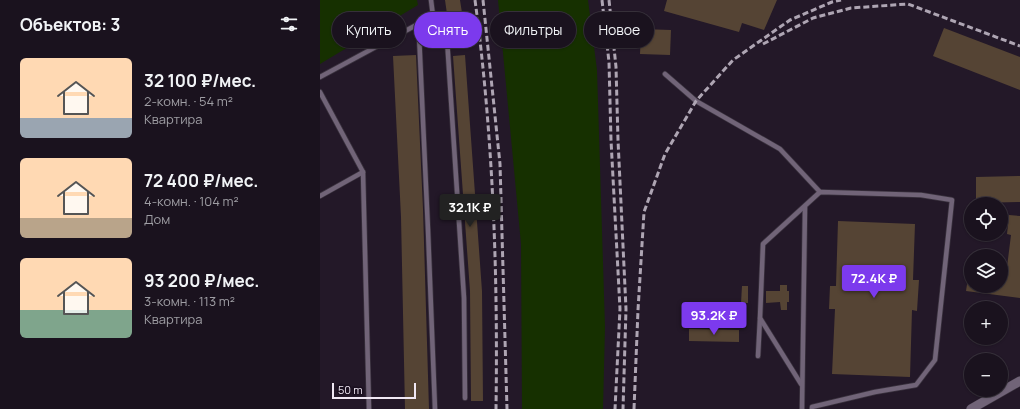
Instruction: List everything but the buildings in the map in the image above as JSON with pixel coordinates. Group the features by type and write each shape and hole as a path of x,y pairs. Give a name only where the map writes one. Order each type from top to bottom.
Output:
{"street":[{"path":"971,409 1020,381"}],"lane":[{"path":"431,0 433,12"},
{"path":"320,77 414,27"},
{"path":"420,48 435,409"},
{"path":"448,48 464,298 465,398"},
{"path":"665,74 696,101 780,149 820,192 921,195 952,200 935,360 916,385 875,392 812,407 812,409"},
{"path":"320,92 363,172 369,409"},
{"path":"320,196 363,172"},
{"path":"758,356 763,244 820,192"},
{"path":"802,409 805,207"},
{"path":"760,318 802,384"}],"green space":[{"path":"320,0 417,0 418,5 406,12 332,12 332,48 347,48 320,64"},
{"path":"498,0 588,0 590,12 584,12 584,48 594,48 597,70 605,327 603,409 522,409 521,244 503,48 576,48 576,12 499,12"}],"railway":[{"path":"475,0 486,102 493,204 496,307 496,409"},
{"path":"483,0 500,164 507,409"},
{"path":"602,0 609,62 611,140 620,309 615,409"},
{"path":"609,0 616,67 626,309 623,409"},
{"path":"634,409 644,212 665,154 696,101 733,60 790,20 832,2 841,0"},
{"path":"763,44 813,18 851,8 908,4 1020,46"}]}
